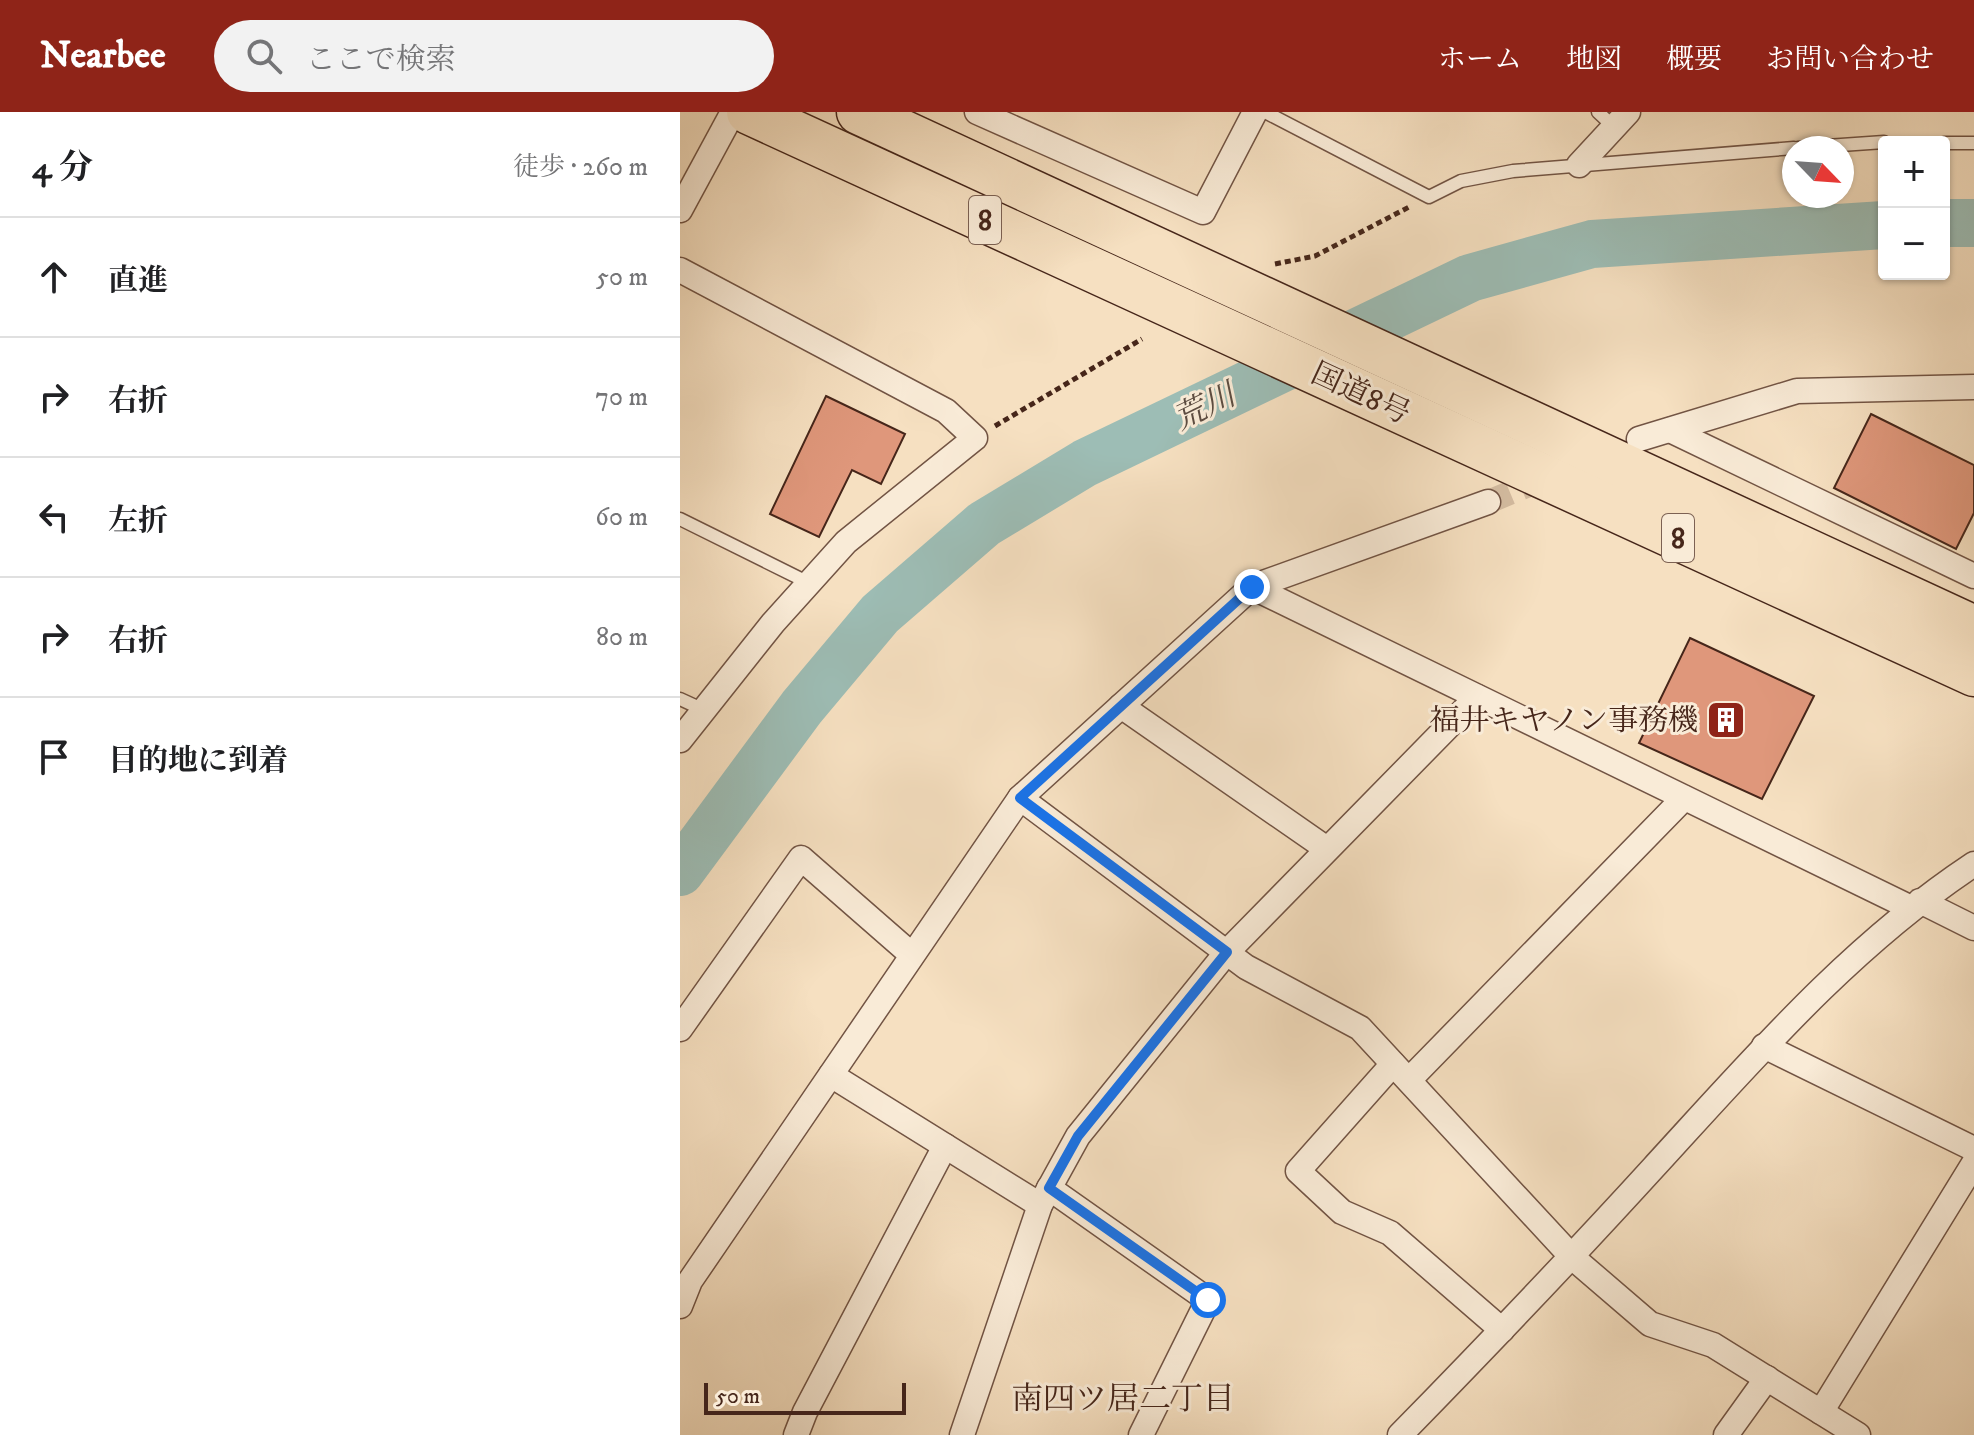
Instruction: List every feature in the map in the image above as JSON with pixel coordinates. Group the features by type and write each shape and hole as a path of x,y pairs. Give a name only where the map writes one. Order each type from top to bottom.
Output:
{"highway":[{"name":"国道8号","path":"749,112 1974,674"},
{"name":"国道8号","path":"859,112 1279,272 1422,374 1974,628"}],"street":[{"path":"680,210 733,112"},
{"path":"989,114 1203,212 1255,112"},
{"path":"1579,165 1613,117"},
{"path":"680,270 946,411 975,438 846,542 773,623 680,740"},
{"path":"1639,439 1797,391 1974,387"},
{"path":"1670,430 1974,576"},
{"path":"680,1306 690,1281 1020,798 1252,587 1488,502"},
{"path":"1252,587 1684,798 1916,905 1974,928"},
{"path":"962,1435 1044,1197 1078,1136 1227,952 1477,697"},
{"path":"1121,706 1327,849"},
{"path":"1020,798 1246,967 1360,1028 1572,1257 1650,1324 1713,1345 1858,1435"},
{"path":"1502,1330 1390,1233 1342,1212 1298,1171 1684,798"},
{"path":"680,1029 801,858 912,955"},
{"path":"1400,1435 1572,1257 1764,1046 1867,945 1974,864"},
{"path":"1764,1046 1974,1149"},
{"path":"831,1075 945,1146 1044,1197 1208,1300 1141,1435"},
{"path":"796,1435 945,1146"},
{"path":"1821,1412 1974,1163"},
{"path":"1726,1435 1767,1378"}],"lane":[{"path":"1265,112 1429,197 1461,181 1513,171 1782,149"},
{"path":"1854,144 1878,142"},
{"path":"1950,143 1974,143"},
{"path":"680,519 809,583"},
{"path":"680,699 704,710"}],"path":[{"path":"1279,272 1429,197"},
{"path":"975,438 1142,339"}],"building":[{"path":"826,396 905,434 881,484 852,470 819,537 770,514"},
{"path":"1871,414 1974,465 1974,513 1956,549 1834,488"},
{"name":"福井キヤノン事務機","path":"1690,638 1814,696 1762,799 1639,743"}],"waterway":[{"name":"荒川","path":"1950,223 1974,223"},
{"name":"荒川","path":"680,872 802,707 880,614 984,524 1085,463 1470,278 1592,244 1878,225"}],"tunnel":[{"path":"1488,502 1548,477"}],"place":[{"name":"福井キヤノン事務機","path":"1726,720"}],"district":[{"name":"南四ツ居二丁目","path":"1123,1398"}],"route":[{"path":"1208,1300 1049,1188 1078,1136 1227,952 1020,798 1252,587"}]}
